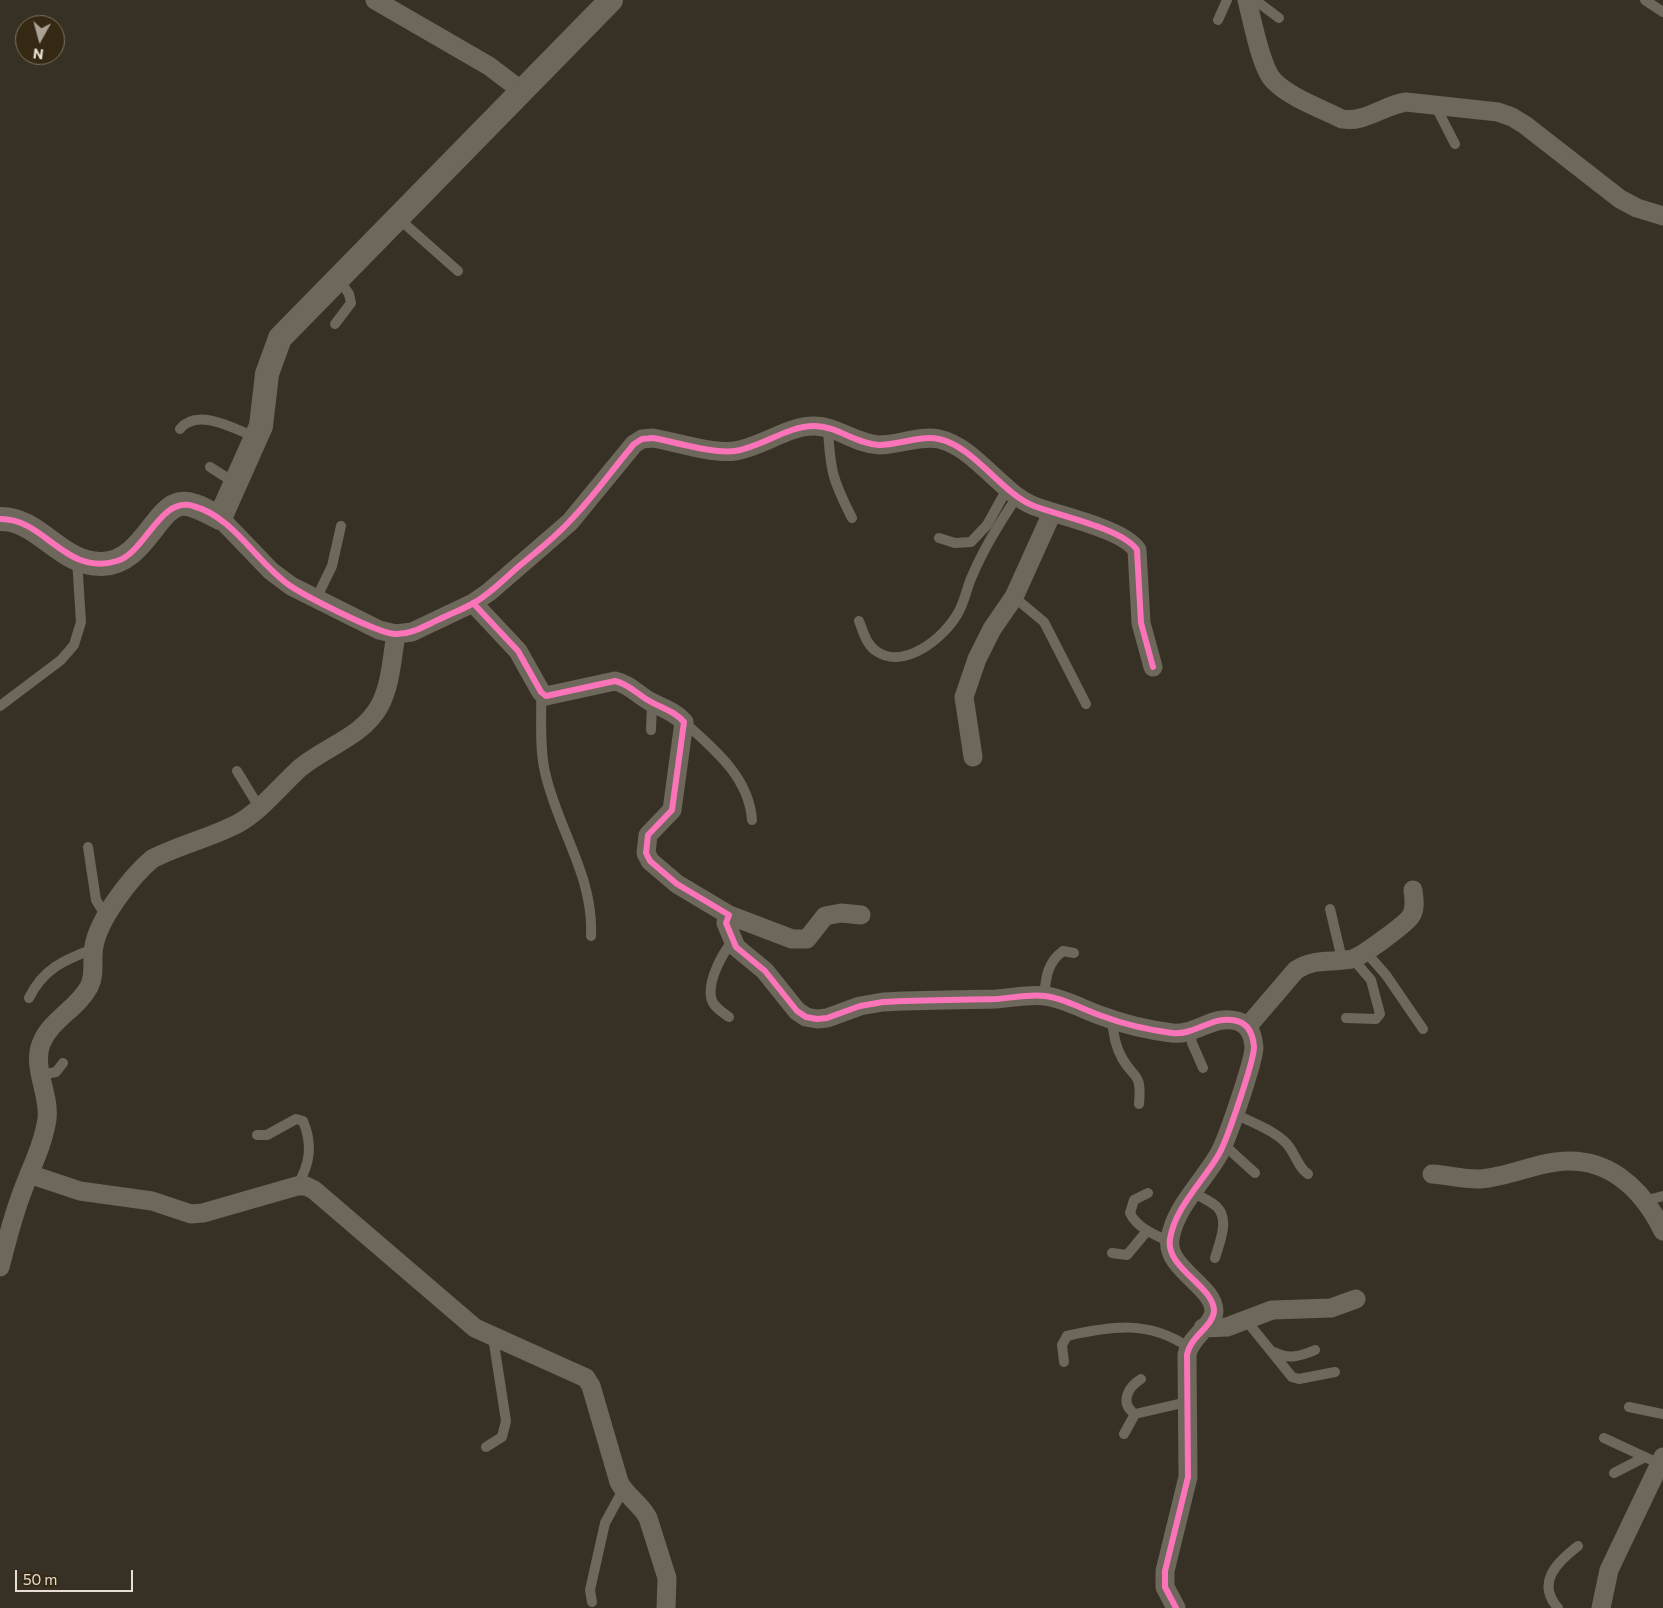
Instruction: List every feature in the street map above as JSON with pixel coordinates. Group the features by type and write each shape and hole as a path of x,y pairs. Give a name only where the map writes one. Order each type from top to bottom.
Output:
{"street":[{"path":"376,0 489,66 522,91"},
{"path":"220,518 260,427 267,374 280,338 611,0"},
{"path":"1247,0 1266,69 1273,81 1284,90 1342,119 1353,121 1394,104 1406,102 1498,112 1525,125 1620,199 1637,208 1663,216"},
{"path":"0,519 10,519 24,524 65,554 77,559 102,564 119,560 133,551 170,509 181,504 193,506 220,518 270,571 291,586 379,630 396,634 412,632 473,603 558,534 634,444 642,439 653,438 722,451 735,451 802,427 815,426 828,428 875,444 887,445 926,438 939,439 950,443 987,470 1012,493 1052,513 1097,527 1132,542 1137,550 1141,623 1152,667"},
{"path":"973,757 964,697 978,659 992,630 1014,597 1052,513"},
{"path":"473,603 518,651 541,692 546,696 554,696 615,681 625,684 652,703 679,716 684,722 672,810 648,835 646,853 650,861 677,884 729,914 792,939 807,939 825,916 841,913 861,916"},
{"path":"0,1267 13,1220 45,1130 47,1116 38,1060 40,1045 47,1032 84,995 90,985 94,972 93,949 96,934 106,916 142,867 152,859 239,823 301,768 356,733 371,720 381,704 387,686 396,634"},
{"path":"1248,1026 1296,970 1313,962 1354,956 1403,925 1412,915 1415,907 1413,890"},
{"path":"729,914 726,923 732,942 765,971 797,1010 806,1017 816,1019 877,1002 1044,996 1112,1020 1170,1033 1190,1032 1224,1019 1237,1021 1248,1026 1253,1042 1252,1061 1223,1144 1193,1192 1172,1231 1170,1242 1171,1250 1180,1266 1213,1305 1211,1320 1188,1347 1188,1477 1165,1571 1165,1587 1176,1608"},
{"path":"1432,1174 1482,1179 1556,1162 1581,1161 1605,1167 1624,1178 1644,1201 1663,1231"},
{"path":"29,1174 80,1191 152,1201 191,1214 203,1213 297,1186 306,1186 314,1190 432,1288 459,1316 493,1337 586,1378 591,1386 623,1490 644,1511 648,1518 667,1578 666,1608"},
{"path":"1203,1328 1227,1327 1272,1310 1331,1308 1356,1299"},
{"path":"1601,1608 1609,1570 1657,1467"}],"lane":[{"path":"1218,20 1227,0"},
{"path":"1255,0 1279,18"},
{"path":"1645,0 1663,12"},
{"path":"1435,105 1455,144"},
{"path":"397,218 458,271"},
{"path":"335,324 351,303 349,294 338,278"},
{"path":"180,429 184,424 197,419 260,427"},
{"path":"828,428 829,463 834,483 852,518"},
{"path":"210,467 235,483"},
{"path":"939,538 955,543 971,542 1012,493"},
{"path":"859,621 867,641 875,651 885,655 900,656 916,652 941,636 958,614 972,575 1012,493"},
{"path":"316,599 332,566 341,526"},
{"path":"0,706 61,660 74,645 80,622 77,559"},
{"path":"1014,597 1044,622 1086,704"},
{"path":"541,692 544,771 575,853 589,898 592,918 590,936"},
{"path":"651,730 652,703"},
{"path":"684,722 724,759 742,786 752,808 752,820"},
{"path":"237,771 259,807"},
{"path":"88,847 96,900 106,916"},
{"path":"1330,909 1354,956 1371,980 1380,1014 1376,1019 1346,1018"},
{"path":"729,1017 715,1006 710,997 718,963 732,942"},
{"path":"29,998 36,984 50,968 65,959 93,949"},
{"path":"1044,996 1050,964 1063,951 1074,953"},
{"path":"1354,956 1386,975 1423,1029"},
{"path":"1112,1020 1113,1036 1122,1059 1138,1076 1141,1090 1139,1104"},
{"path":"1190,1032 1192,1043 1204,1068"},
{"path":"41,1075 56,1072 63,1063"},
{"path":"1233,1113 1267,1129 1286,1143 1303,1171 1308,1174"},
{"path":"257,1135 267,1135 296,1119 303,1121 311,1142 306,1169 297,1186"},
{"path":"1223,1144 1255,1173"},
{"path":"1193,1192 1218,1208 1223,1218 1222,1235 1215,1258"},
{"path":"1148,1193 1134,1200 1130,1213 1133,1219 1148,1231 1170,1242"},
{"path":"1644,1201 1663,1196"},
{"path":"1112,1253 1127,1255 1148,1231"},
{"path":"1245,1319 1292,1377 1299,1380 1335,1372"},
{"path":"1064,1362 1062,1345 1067,1336 1121,1327 1144,1327 1174,1337 1188,1347"},
{"path":"486,1447 502,1437 506,1421 493,1337"},
{"path":"1271,1351 1284,1357 1302,1355 1315,1350"},
{"path":"1141,1379 1132,1384 1127,1392 1126,1401 1130,1411 1135,1414 1187,1402"},
{"path":"1629,1406 1663,1414"},
{"path":"1124,1434 1135,1414"},
{"path":"1604,1438 1657,1467"},
{"path":"1614,1473 1657,1467"},
{"path":"592,1602 590,1590 605,1523 623,1490"},
{"path":"1558,1608 1551,1600 1547,1588 1552,1573 1563,1558 1578,1546"}],"cycle path":[{"path":"0,519 16,521 30,527 69,554 83,561 99,564 117,561 127,556 171,509 181,505 193,506 221,520 265,564 297,590 373,627 386,632 401,634 418,629 464,608 490,592 562,529 634,444 642,439 653,438 716,451 735,451 745,449 794,429 814,426 831,429 862,442 879,445 932,438 952,444 964,451 1022,500 1034,506 1105,529 1130,542 1137,550 1141,623 1153,667"},
{"path":"473,603 518,651 541,692 546,696 615,681 628,686 684,722 672,810 648,835 646,853 650,861 677,884 729,915 726,923 736,947 765,971 797,1011 806,1017 827,1018 860,1006 883,1002 1039,996 1059,999 1119,1022 1163,1032 1180,1033 1220,1020 1241,1022 1247,1027 1254,1047 1253,1055 1234,1118 1219,1154 1183,1205 1170,1239 1170,1249 1175,1259 1206,1293 1212,1302 1214,1311 1210,1322 1192,1342 1187,1355 1188,1477 1165,1571 1165,1587 1176,1608"}]}
